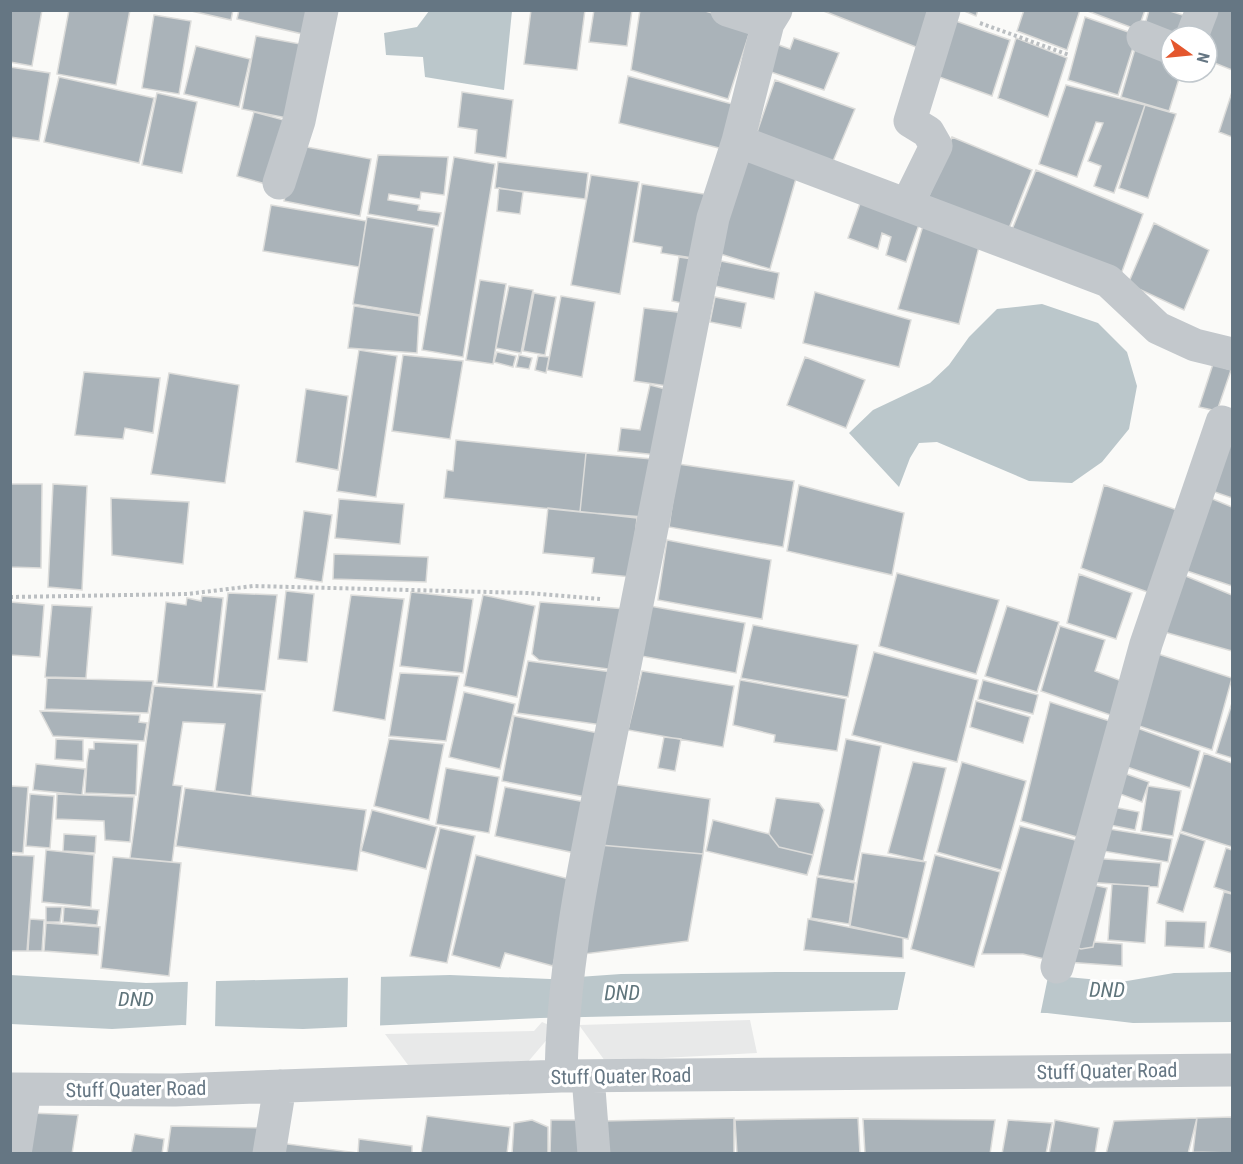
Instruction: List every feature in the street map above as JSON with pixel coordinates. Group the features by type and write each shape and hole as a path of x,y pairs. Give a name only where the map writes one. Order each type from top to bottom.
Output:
{"street":[{"path":"279,183 299,122 322,10"},
{"path":"594,1154 562,1021 567,975 600,789 712,218 738,141 772,17 727,10"},
{"path":"908,205 936,146 928,132 910,121 944,10"},
{"path":"738,141 1108,281 1158,328 1195,345 1233,354"},
{"path":"1057,967 1146,644 1222,422 1233,426"},
{"name":"Stuff Quater Road","path":"18,1089 280,1086 575,1076 1233,1070"},
{"path":"269,1154 280,1086"},
{"path":"15,1154 18,1089"}],"path":[{"path":"976,22 1070,55"},
{"path":"10,597 187,594 253,586 528,593 638,602"}],"shaded area":[{"path":"750,1020 757,1053 605,1061 579,1025"},
{"path":"542,1022 549,1025 550,1036 527,1063 411,1069 385,1034 534,1031"}],"water":[{"path":"429,11 512,11 504,90 425,77 423,57 386,55 384,33 417,27"},
{"path":"1042,304 1098,323 1127,352 1137,386 1129,429 1102,462 1072,483 1029,481 937,442 919,443 910,458 899,487 849,433 873,410 930,383 949,365 969,337 997,309"},
{"name":"DND","path":"904,972 1049,979 1067,977 1121,982 1174,973 1232,972 1232,1022 1133,1023 1047,1013 897,1010 540,1018 303,1029 182,1025 112,1029 11,1024 10,975 146,983 450,975 550,979 621,974"}],"pier":[{"path":"906,970 1048,977 1040,1016 897,1013"},
{"path":"381,974 380,1028 347,1030 348,975"},
{"path":"188,979 216,979 215,1029 186,1028"}],"building":[{"path":"10,10 42,10 32,66 10,62"},
{"path":"69,10 130,10 116,85 57,74"},
{"path":"187,10 233,10 231,20"},
{"path":"239,10 310,10 307,35 237,19"},
{"path":"531,10 585,10 577,70 524,64"},
{"path":"594,10 632,10 627,46 589,42"},
{"path":"640,10 702,10 752,25 728,99 631,70"},
{"path":"821,10 935,10 921,49"},
{"path":"962,10 978,10 976,16"},
{"path":"1024,10 1080,10 1067,50 1017,31"},
{"path":"1085,10 1145,10 1138,30"},
{"path":"1149,10 1167,10 1192,18 1190,24 1159,24 1159,33 1143,32"},
{"path":"1211,10 1232,10 1232,70 1219,65 1219,24 1210,24"},
{"path":"154,15 191,21 179,94 142,88"},
{"path":"1085,17 1137,35 1118,95 1068,80"},
{"path":"950,19 1010,40 992,96 931,74"},
{"path":"256,36 306,45 292,119 242,109"},
{"path":"794,38 839,53 824,90 762,69 773,43 790,49"},
{"path":"1016,38 1067,58 1048,117 998,98"},
{"path":"1137,42 1159,48 1159,84 1177,84 1169,111 1121,97"},
{"path":"196,46 250,59 239,107 184,94"},
{"path":"10,67 50,73 39,141 10,137"},
{"path":"628,76 736,105 723,149 619,123"},
{"path":"59,77 154,98 139,163 44,142"},
{"path":"775,80 855,109 831,166 755,138"},
{"path":"1066,85 1145,105 1114,193 1094,186 1101,166 1088,161 1103,123 1096,122 1077,177 1039,164"},
{"path":"462,92 513,100 506,158 475,153 477,130 458,127"},
{"path":"1232,92 1232,137 1219,132"},
{"path":"157,93 197,102 182,173 142,165"},
{"path":"1145,105 1176,114 1148,198 1119,188"},
{"path":"254,112 291,122 273,186 237,176"},
{"path":"952,137 1032,170 1006,236 925,206"},
{"path":"296,145 371,159 360,216 284,201"},
{"path":"746,153 799,168 770,269 717,253"},
{"path":"378,155 448,157 444,195 421,192 420,199 389,194 388,200 419,205 418,210 441,213 438,226 368,214"},
{"path":"454,157 495,164 463,357 422,350"},
{"path":"498,162 588,173 585,199 495,188"},
{"path":"1036,170 1143,214 1120,277 1009,237"},
{"path":"591,175 639,182 620,294 571,285"},
{"path":"642,184 710,195 699,259 661,253 662,247 633,242"},
{"path":"499,188 523,192 520,214 497,211"},
{"path":"863,195 922,216 906,262 886,255 891,237 882,233 878,249 848,238"},
{"path":"271,205 366,221 359,267 263,251"},
{"path":"367,217 434,228 420,315 353,304"},
{"path":"925,219 981,239 959,324 898,309"},
{"path":"1154,223 1209,250 1184,310 1128,284"},
{"path":"679,257 699,260 691,305 672,301"},
{"path":"721,261 779,273 774,299 715,286"},
{"path":"480,280 506,284 493,364 466,360"},
{"path":"509,286 533,290 521,353 496,348"},
{"path":"815,292 911,320 899,367 803,343"},
{"path":"534,293 556,297 545,355 523,351"},
{"path":"561,296 595,302 582,377 547,370"},
{"path":"715,297 746,303 741,328 710,322"},
{"path":"354,306 419,316 417,353 348,348"},
{"path":"644,308 685,313 674,387 634,381"},
{"path":"359,350 397,356 376,497 337,491"},
{"path":"497,352 516,356 513,367 494,362"},
{"path":"403,355 463,361 450,439 392,431"},
{"path":"519,355 532,358 529,369 516,367"},
{"path":"538,356 549,357 546,373 535,370"},
{"path":"805,357 865,380 846,428 787,405"},
{"path":"1213,364 1231,370 1217,411 1199,407"},
{"path":"84,372 160,378 153,433 125,428 123,439 75,435"},
{"path":"169,373 239,385 225,483 151,474"},
{"path":"650,385 673,391 658,455 618,451 621,428 640,430"},
{"path":"306,389 348,396 338,470 296,462"},
{"path":"1232,432 1232,498 1206,489"},
{"path":"456,440 586,453 580,512 444,498 447,470 453,471"},
{"path":"586,453 652,459 644,517 580,512"},
{"path":"678,464 794,481 783,547 669,527"},
{"path":"10,484 42,484 41,568 10,567"},
{"path":"53,484 87,486 82,590 48,587"},
{"path":"799,485 904,513 892,575 787,551"},
{"path":"1104,485 1180,511 1153,594 1081,568"},
{"path":"1203,495 1232,507 1232,586 1178,568"},
{"path":"111,498 189,502 183,564 112,555"},
{"path":"339,499 404,504 400,544 335,538"},
{"path":"548,508 637,518 631,577 592,573 594,558 543,553"},
{"path":"304,511 332,515 322,582 295,578"},
{"path":"667,540 771,560 762,619 658,600"},
{"path":"334,554 428,557 426,582 333,579"},
{"path":"1176,572 1232,595 1232,651 1157,630"},
{"path":"897,573 999,600 976,674 879,646"},
{"path":"1079,574 1132,593 1116,639 1067,623"},
{"path":"286,591 314,594 307,662 278,659"},
{"path":"411,592 473,599 463,673 400,666"},
{"path":"228,593 277,595 265,691 217,687"},
{"path":"351,595 404,599 385,720 333,711"},
{"path":"483,595 535,606 517,697 464,686"},
{"path":"202,596 223,598 213,687 157,683 166,602 186,605 187,598 201,601"},
{"path":"10,602 44,605 40,657 10,655"},
{"path":"540,602 626,609 616,670 539,660 532,654"},
{"path":"52,605 92,607 86,678 45,677"},
{"path":"650,606 745,623 736,673 641,656"},
{"path":"1007,606 1059,622 1037,692 985,676"},
{"path":"753,625 858,645 848,697 741,678"},
{"path":"1060,626 1105,640 1095,671 1127,683 1119,718 1041,691"},
{"path":"874,652 978,680 957,762 852,735"},
{"path":"1152,652 1232,678 1212,750 1130,723"},
{"path":"528,661 612,672 602,725 517,713"},
{"path":"642,671 734,686 723,747 628,730"},
{"path":"400,673 459,676 446,741 389,736"},
{"path":"47,678 153,681 148,713 45,709"},
{"path":"740,680 846,699 837,751 774,742 775,735 733,725"},
{"path":"983,680 1038,695 1033,714 978,699"},
{"path":"154,686 262,694 251,796 215,791 225,724 183,722 173,785 182,786 172,862 130,858"},
{"path":"464,692 515,704 500,769 449,757"},
{"path":"976,701 1030,717 1023,743 970,727"},
{"path":"1050,702 1119,724 1084,839 1021,821"},
{"path":"1232,703 1232,758 1216,753"},
{"path":"40,711 140,715 139,722 147,723 144,741 53,736"},
{"path":"514,716 603,734 591,798 502,781"},
{"path":"1129,725 1200,751 1190,788 1118,764"},
{"path":"664,737 681,739 675,771 658,768"},
{"path":"56,739 83,740 83,761 55,759"},
{"path":"389,739 444,744 429,820 374,806"},
{"path":"846,739 881,746 854,881 818,875"},
{"path":"94,742 138,744 136,795 85,793 89,749 94,749"},
{"path":"1204,753 1232,763 1232,847 1181,831"},
{"path":"913,762 946,768 923,861 888,853"},
{"path":"962,762 1026,781 1001,870 937,852"},
{"path":"36,764 85,769 82,795 33,790"},
{"path":"446,768 499,777 489,833 436,824"},
{"path":"1118,771 1149,782 1142,802 1112,791"},
{"path":"612,784 710,799 703,854 600,845"},
{"path":"10,786 28,787 23,853 10,852"},
{"path":"1148,786 1181,791 1173,836 1141,831"},
{"path":"505,787 585,802 575,853 495,836"},
{"path":"185,788 366,810 357,871 176,846"},
{"path":"30,794 54,796 50,848 26,846"},
{"path":"57,794 134,797 130,842 105,840 104,821 56,819"},
{"path":"776,798 819,803 824,810 813,855 779,847 769,834"},
{"path":"1108,806 1139,812 1135,830 1105,824"},
{"path":"372,810 437,827 426,869 361,851"},
{"path":"713,820 769,834 779,847 813,855 807,875 706,851"},
{"path":"1020,826 1087,843 1053,961 1023,954 982,954"},
{"path":"440,828 475,836 447,963 410,956"},
{"path":"1103,828 1172,839 1168,862 1097,850"},
{"path":"1180,833 1205,841 1183,912 1157,903"},
{"path":"64,834 96,836 95,853 63,851"},
{"path":"600,845 703,854 688,941 584,954"},
{"path":"1226,848 1232,850 1232,893 1214,887"},
{"path":"46,850 94,855 91,907 42,902"},
{"path":"862,853 926,862 908,939 850,926"},
{"path":"10,855 34,856 27,951 10,951"},
{"path":"476,855 573,880 553,966 505,953 500,968 452,955"},
{"path":"935,855 1000,872 974,967 911,949"},
{"path":"113,857 181,863 169,976 101,968"},
{"path":"1091,858 1161,863 1158,887 1086,882"},
{"path":"817,877 855,883 849,924 811,918"},
{"path":"1085,883 1107,888 1093,947 1081,949 1069,945"},
{"path":"1112,884 1149,886 1145,943 1108,940"},
{"path":"1224,892 1232,894 1232,953 1209,947"},
{"path":"46,907 62,907 60,922 46,922"},
{"path":"64,907 99,910 97,925 63,922"},
{"path":"30,919 44,920 42,951 28,951"},
{"path":"808,919 903,938 903,958 804,950"},
{"path":"1166,921 1206,922 1204,948 1165,946"},
{"path":"46,923 100,927 98,955 44,951"},
{"path":"1094,942 1122,944 1122,966 1066,962 1066,944 1081,949 1093,947"},
{"path":"30,1113 78,1115 72,1154 25,1154"},
{"path":"427,1116 510,1127 507,1154 421,1154"},
{"path":"1232,1117 1232,1153 1193,1152 1197,1118"},
{"path":"734,1118 734,1154 604,1154 602,1121"},
{"path":"858,1118 860,1154 737,1154 735,1120"},
{"path":"1197,1118 1188,1154 1106,1154 1114,1121"},
{"path":"863,1119 995,1120 990,1154 865,1154"},
{"path":"532,1120 548,1127 548,1154 512,1154 514,1123"},
{"path":"551,1120 580,1120 586,1154 550,1154"},
{"path":"1008,1120 1052,1123 1046,1154 1002,1154"},
{"path":"1055,1120 1099,1128 1095,1154 1049,1154"},
{"path":"171,1126 268,1128 264,1154 167,1154"},
{"path":"135,1134 164,1139 162,1154 131,1154"},
{"path":"359,1139 412,1146 412,1154 279,1154 280,1143 358,1153"}]}
